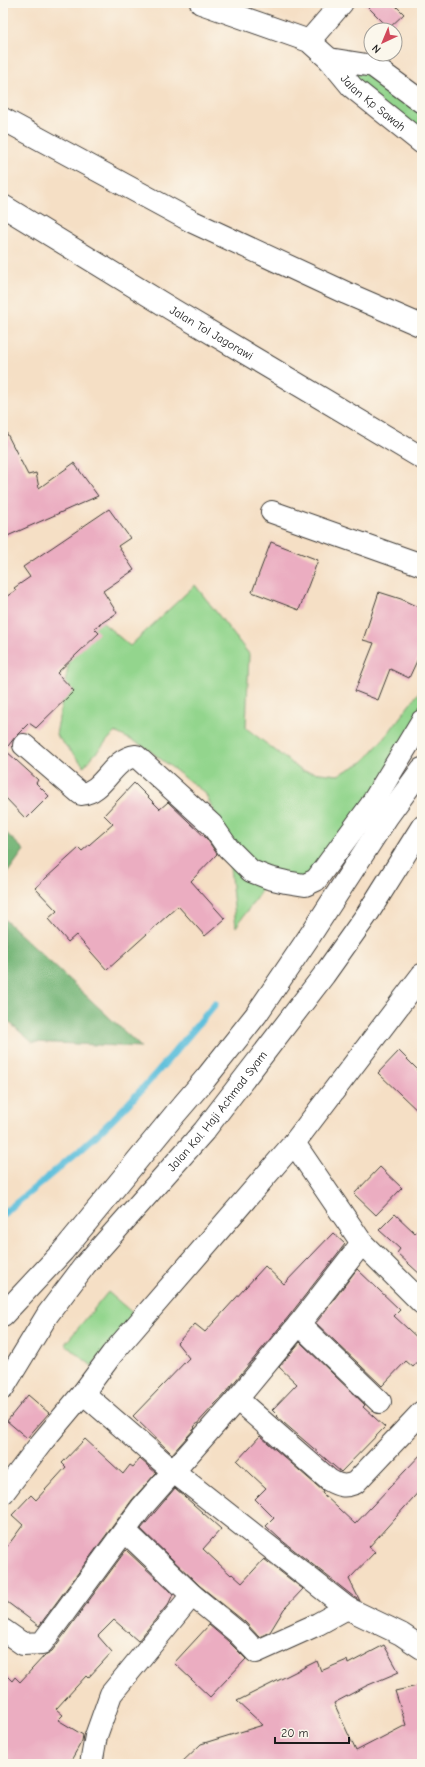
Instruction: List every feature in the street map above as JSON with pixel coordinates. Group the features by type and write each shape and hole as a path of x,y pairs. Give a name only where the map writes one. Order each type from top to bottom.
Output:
{"main road":[{"name":"Jalan Kp Sawah","path":"201,3 309,41 329,59 352,87 422,143"},
{"path":"309,41 342,3"},
{"name":"Jalan Kp Sawah","path":"329,59 373,66 422,102"},
{"path":"3,119 193,222 346,293 422,326"},
{"name":"Jalan Tol Jagorawi","path":"3,206 173,310 422,458"},
{"path":"272,512 422,565"},
{"path":"24,745 81,794 86,794 95,789 120,762 127,757 136,756 212,825 228,848 251,871 269,878 305,885 316,880 372,805 422,721"},
{"path":"3,1315 63,1251 256,1015 312,934 387,817 422,769"},
{"name":"Jalan Kol. Haji Achmad Syam","path":"3,1388 48,1314 85,1265 204,1131 324,975 368,913 422,827"},
{"path":"3,1493 42,1442 83,1393 112,1354 294,1143 418,986"},
{"path":"294,1143 362,1243 422,1304"},
{"path":"3,1630 24,1644 42,1643 142,1507 237,1399 299,1324 362,1243"},
{"path":"299,1324 380,1402"},
{"path":"83,1393 173,1471 347,1608 401,1634 422,1648"},
{"path":"237,1399 329,1480 338,1486 348,1486 355,1483 422,1412"},
{"path":"125,1531 192,1596 237,1632 256,1652 318,1624 347,1608"},
{"path":"91,1764 96,1736 111,1694 192,1596"}],"green space":[{"path":"329,59 373,66 422,102 422,142"},
{"path":"195,585 249,654 246,728 302,771 338,775 363,762 389,732 422,688 422,721 316,880 270,878 236,927 227,837 205,793 145,747 115,732 84,766 56,735 71,649 95,616 130,646"},
{"path":"3,830 24,850 3,879"},
{"path":"3,918 141,1047 32,1042 3,1017"},
{"path":"108,1292 135,1315 92,1366 65,1344"}],"building":[{"path":"364,3 393,3 404,14 395,22 383,22"},
{"path":"3,426 28,475 36,473 39,488 74,463 98,496 3,538"},
{"path":"109,509 130,538 118,546 134,570 103,591 117,613 94,628 99,633 57,673 74,691 36,728 29,723 5,750 38,780 36,783 49,796 26,819 3,795 3,599 16,590 14,588 30,577 23,567"},
{"path":"271,542 318,560 299,610 252,592"},
{"path":"379,592 401,599 422,609 422,650 409,678 390,669 378,700 355,691 374,643 363,640"},
{"path":"134,783 160,809 168,802 207,839 217,854 191,881 225,919 205,936 178,906 107,970 76,935 68,942 48,919 57,911 35,888 79,848 82,851 113,824 104,815"},
{"path":"399,1051 422,1074 422,1115 378,1073"},
{"path":"380,1167 402,1188 376,1215 354,1194"},
{"path":"395,1214 415,1233 422,1226 422,1276 397,1253 400,1249 379,1230"},
{"path":"333,1233 345,1244 289,1316 227,1391 172,1454 133,1416 189,1358 177,1343 195,1324 205,1332 265,1266 284,1284"},
{"path":"357,1269 400,1310 394,1316 422,1342 422,1357 413,1367 406,1361 382,1386 316,1323"},
{"path":"300,1342 365,1405 363,1407 385,1427 341,1472 277,1417 278,1416 272,1410 297,1384 279,1367"},
{"path":"28,1395 49,1413 27,1438 7,1421"},
{"path":"260,1436 323,1491 322,1493 355,1524 422,1453 422,1488 369,1547 375,1552 349,1579 360,1601 280,1539 266,1526 274,1518 255,1499 266,1488 237,1461"},
{"path":"85,1439 123,1474 130,1465 133,1467 140,1459 156,1473 132,1500 39,1626 3,1599 3,1552 23,1525 12,1515 31,1495 36,1500 66,1467 62,1463"},
{"path":"175,1488 221,1529 203,1549 231,1575 232,1574 242,1583 264,1559 303,1589 284,1609 270,1632 259,1637 245,1622 200,1586 141,1529"},
{"path":"126,1550 173,1594 169,1603 138,1641 114,1620 98,1636 112,1652 88,1678 86,1676 56,1709 63,1715 58,1720 83,1735 82,1741 69,1764 3,1764 3,1672 12,1681 15,1677 20,1682 45,1655 52,1651"},
{"path":"209,1625 246,1659 210,1697 174,1663"},
{"path":"384,1645 399,1672 366,1686 334,1703 356,1751 406,1725 395,1691 422,1685 422,1764 180,1764 201,1744 263,1725 237,1701 317,1661 321,1671 347,1660 348,1664"}],"waterway":[{"path":"3,1214 101,1131 160,1069 215,1004"}]}
